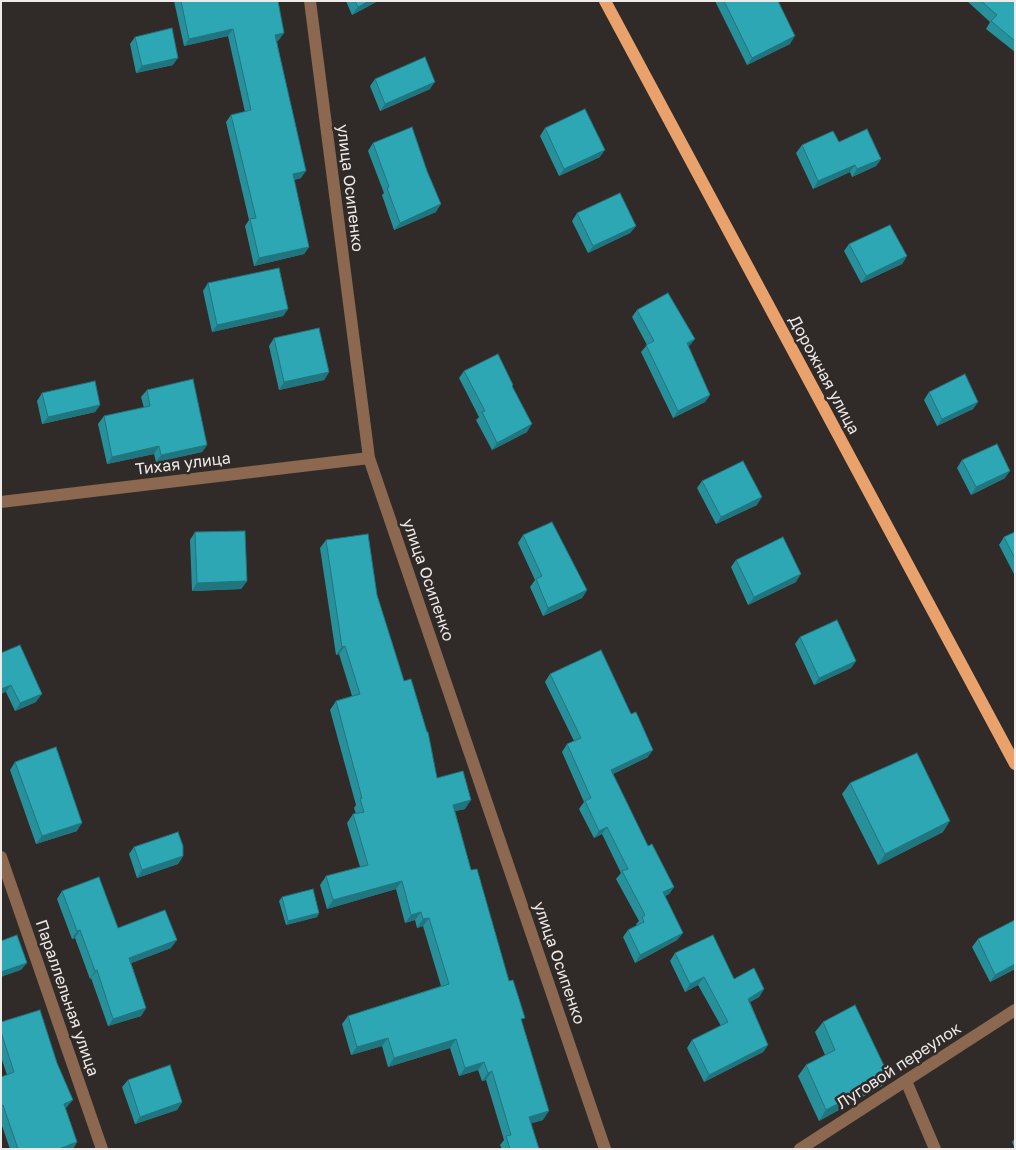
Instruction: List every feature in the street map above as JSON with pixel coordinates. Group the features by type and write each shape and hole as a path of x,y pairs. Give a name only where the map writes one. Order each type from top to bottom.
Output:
{"main road":[{"name":"Дорожная улица","path":"605,1 1015,764"}],"street":[{"name":"улица Осипенко","path":"310,1 369,458 605,1149"},
{"name":"Тихая улица","path":"1,502 369,458"},
{"name":"Параллельная улица","path":"1,857 102,1149"},
{"name":"Луговой переулок","path":"800,1149 1015,1010"},
{"path":"906,1080 935,1149"}],"building":[{"path":"181,1 278,1 284,33 275,35 306,171 293,174 309,247 259,258 250,219 256,218 231,115 251,110 233,29 189,39"},
{"path":"355,1 369,1 358,7"},
{"path":"724,1 778,1 795,36 752,58"},
{"path":"981,1 1015,1 1015,41 991,21 997,15"},
{"path":"172,28 178,58 142,66 135,37"},
{"path":"425,57 435,82 385,104 375,79"},
{"path":"585,109 605,150 564,169 545,128"},
{"path":"412,127 441,204 400,223 373,143"},
{"path":"867,129 881,159 857,169 855,165 818,181 802,145 833,131 839,142"},
{"path":"620,193 636,226 593,246 577,213"},
{"path":"890,225 907,256 866,276 849,244"},
{"path":"279,268 288,309 217,325 208,283"},
{"path":"668,293 695,339 687,343 710,395 678,411 646,345 654,341 637,310"},
{"path":"319,328 329,372 284,382 274,338"},
{"path":"498,354 532,424 497,443 482,412 485,411 464,371"},
{"path":"965,374 978,402 942,419 929,392"},
{"path":"193,379 207,445 161,455 159,446 112,457 104,416 150,406 147,390"},
{"path":"95,381 100,405 48,417 42,393"},
{"path":"997,444 1010,471 976,487 962,460"},
{"path":"743,461 762,497 721,517 702,481"},
{"path":"552,522 587,590 548,608 536,579 542,576 523,535"},
{"path":"245,531 247,581 197,583 195,532"},
{"path":"1015,532 1015,559 1004,537"},
{"path":"368,534 377,595 404,681 411,679 428,732 437,778 463,771 471,800 453,805 471,870 477,869 509,981 513,980 525,1018 521,1019 549,1111 529,1117 539,1149 510,1149 506,1136 511,1135 492,1071 488,1073 484,1062 465,1068 456,1039 394,1058 388,1038 357,1047 348,1016 449,984 429,918 423,919 421,912 411,915 402,881 333,900 326,876 368,865 353,814 364,812 360,799 362,798 336,701 360,694 345,646 342,647 326,540"},
{"path":"783,537 801,574 754,597 736,560"},
{"path":"837,620 856,661 819,678 800,637"},
{"path":"20,645 42,694 20,703 11,685 1,689 1,653"},
{"path":"601,650 631,714 636,712 653,750 611,770 648,846 652,844 674,887 663,892 683,933 640,955 628,930 644,922 642,917 645,915 622,871 628,869 607,827 599,831 585,801 591,798 567,744 581,738 550,674"},
{"path":"56,747 82,823 42,836 15,762"},
{"path":"917,753 950,821 885,854 850,783"},
{"path":"178,832 183,846 183,856 142,870 134,847"},
{"path":"99,877 118,928 165,910 177,940 129,958 146,1008 113,1019 97,970 95,971 80,930 77,931 62,891"},
{"path":"313,889 319,913 288,921 282,897"},
{"path":"1015,920 1015,964 995,975 978,939"},
{"path":"17,935 27,963 1,972 1,941"},
{"path":"713,935 734,979 754,968 764,989 748,999 768,1045 709,1075 692,1040 728,1022 704,977 690,984 675,953"},
{"path":"855,1005 889,1076 826,1110 806,1065 835,1050 823,1022"},
{"path":"40,1010 57,1063 73,1100 64,1104 77,1142 59,1149 18,1149 3,1105 1,1106 1,1077 14,1072 1,1032 1,1022"},
{"path":"170,1065 182,1102 140,1117 128,1080"}]}
